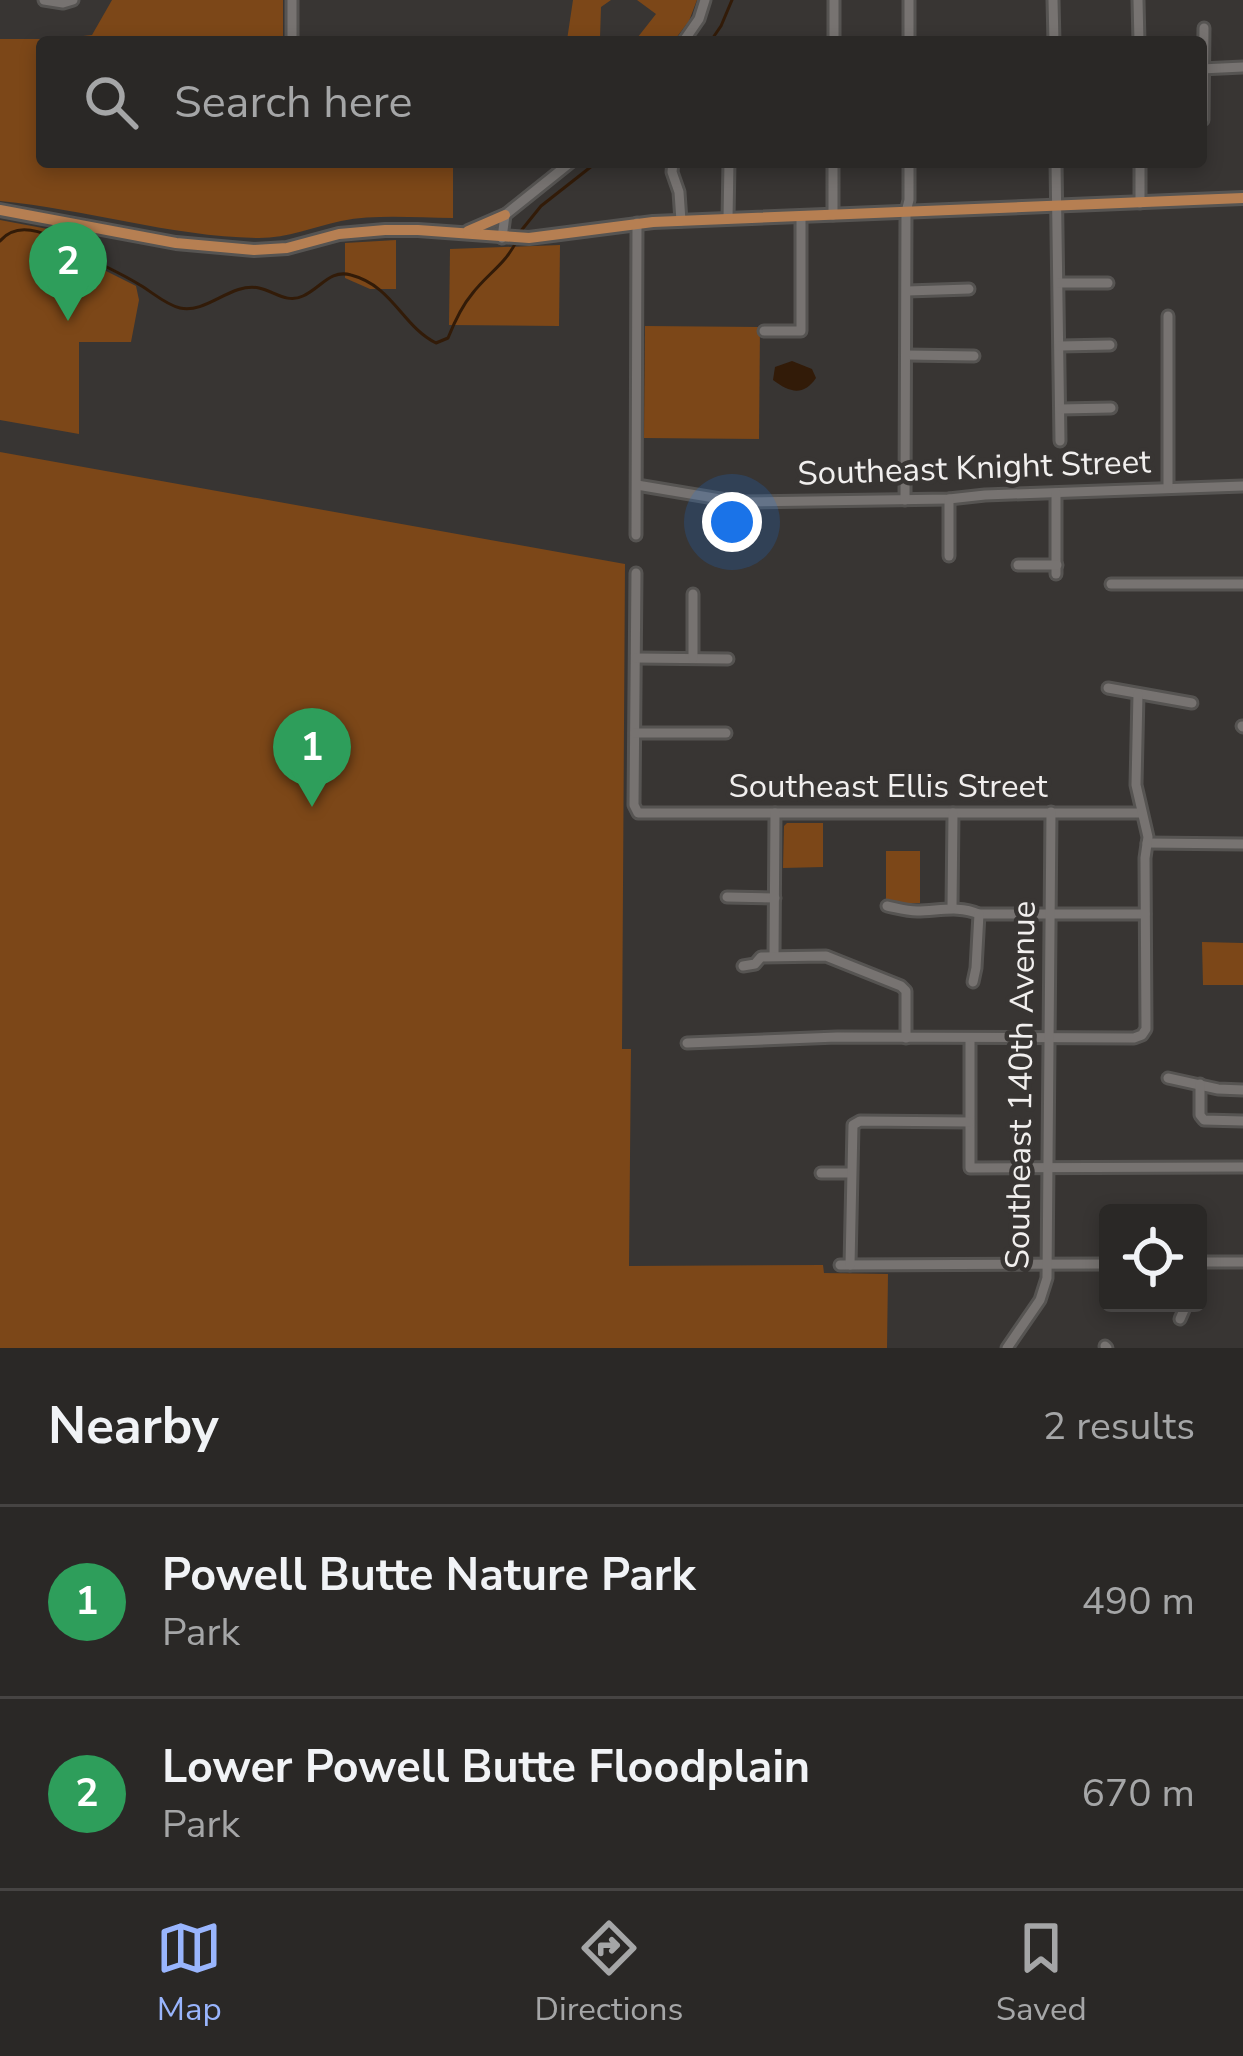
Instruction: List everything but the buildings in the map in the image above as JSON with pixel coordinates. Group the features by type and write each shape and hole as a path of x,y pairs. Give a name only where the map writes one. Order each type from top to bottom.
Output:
{"main road":[{"path":"0,210 176,243 254,250 287,248 354,232 418,230 540,238 638,223 1243,198"},
{"path":"459,234 505,215"}],"street":[{"path":"44,0 74,0"},
{"path":"292,0 292,36"},
{"path":"687,36 705,0"},
{"path":"834,0 834,36"},
{"path":"909,0 909,36"},
{"path":"1053,0 1054,36"},
{"path":"1138,0 1139,36"},
{"path":"1204,28 1204,36"},
{"path":"1207,69 1243,67"},
{"path":"504,238 505,215 564,168"},
{"path":"673,168 681,221"},
{"path":"728,219 729,168"},
{"path":"833,168 833,215"},
{"path":"905,500 909,168"},
{"path":"1056,168 1060,441"},
{"path":"1140,168 1140,203"},
{"path":"764,331 801,331 801,217"},
{"path":"636,535 638,223"},
{"path":"1059,283 1108,283"},
{"path":"907,291 969,289"},
{"path":"1168,316 1168,488"},
{"path":"1060,346 1110,345"},
{"path":"906,355 974,356"},
{"path":"1060,409 1111,408"},
{"name":"Southeast Knight Street","path":"637,485 738,502 949,499 1243,486"},
{"path":"1018,566 1057,570 1056,493"},
{"path":"949,499 949,556"},
{"path":"636,573 635,733 726,734"},
{"path":"1111,584 1243,584"},
{"path":"693,594 693,658"},
{"path":"636,658 728,659"},
{"path":"1108,688 1192,704"},
{"path":"687,1043 1142,1035 1146,1028 1147,833 1136,785 1138,694"},
{"name":"Southeast Ellis Street","path":"635,733 636,812 1140,813"},
{"name":"Southeast 140th Avenue","path":"1007,1348 1040,1300 1047,1264 1051,812"},
{"path":"952,908 953,813"},
{"path":"774,956 775,814"},
{"path":"1147,843 1243,844"},
{"path":"727,897 775,898"},
{"path":"886,906 911,911 971,909 979,914 1145,914"},
{"path":"973,982 979,914"},
{"path":"743,966 761,957 832,957 906,991 905,1038"},
{"path":"970,1039 970,1168 1243,1167"},
{"path":"1168,1078 1243,1090"},
{"path":"1200,1084 1202,1118 1243,1121"},
{"path":"969,1122 854,1124 845,1265 1099,1264"},
{"path":"821,1174 851,1174"},
{"path":"1207,1262 1243,1262"},
{"path":"1180,1319 1183,1312"}],"shaded area":[{"path":"112,0 283,0 283,36 83,36 92,35"},
{"path":"573,0 611,0 601,7 600,36 568,36"},
{"path":"637,0 697,0 678,36 639,36 656,14"},
{"path":"0,39 36,39 36,168 453,168 453,218 355,219 259,238 194,233 0,201"},
{"path":"0,220 85,236 86,261 136,286 139,300 131,342 79,342 79,434 0,420"},
{"path":"396,240 396,289 370,289 345,278 345,243"},
{"path":"560,245 559,326 449,325 450,249"},
{"path":"645,326 760,327 759,439 644,438"},
{"path":"792,361 812,369 816,378 801,390 790,390 773,380 775,367"},
{"path":"0,452 625,564 622,1049 631,1049 629,1266 823,1265 824,1273 888,1274 887,1348 0,1348"},
{"path":"787,823 823,823 823,867 783,868"},
{"path":"886,851 920,851 920,903 886,904"},
{"path":"1202,942 1243,943 1243,985 1203,985"}],"waterway":[{"path":"714,36 732,0"},
{"path":"520,232 541,206 589,168"},
{"path":"0,241 21,230 46,234 170,304 190,309 249,287 297,298 331,277 351,275 377,288 436,343 448,338 468,299 517,240"}],"place":[{"name":"Lower Powell Butte Floodplain","path":"68,321"},
{"name":"Powell Butte Nature Park","path":"312,807"}]}
